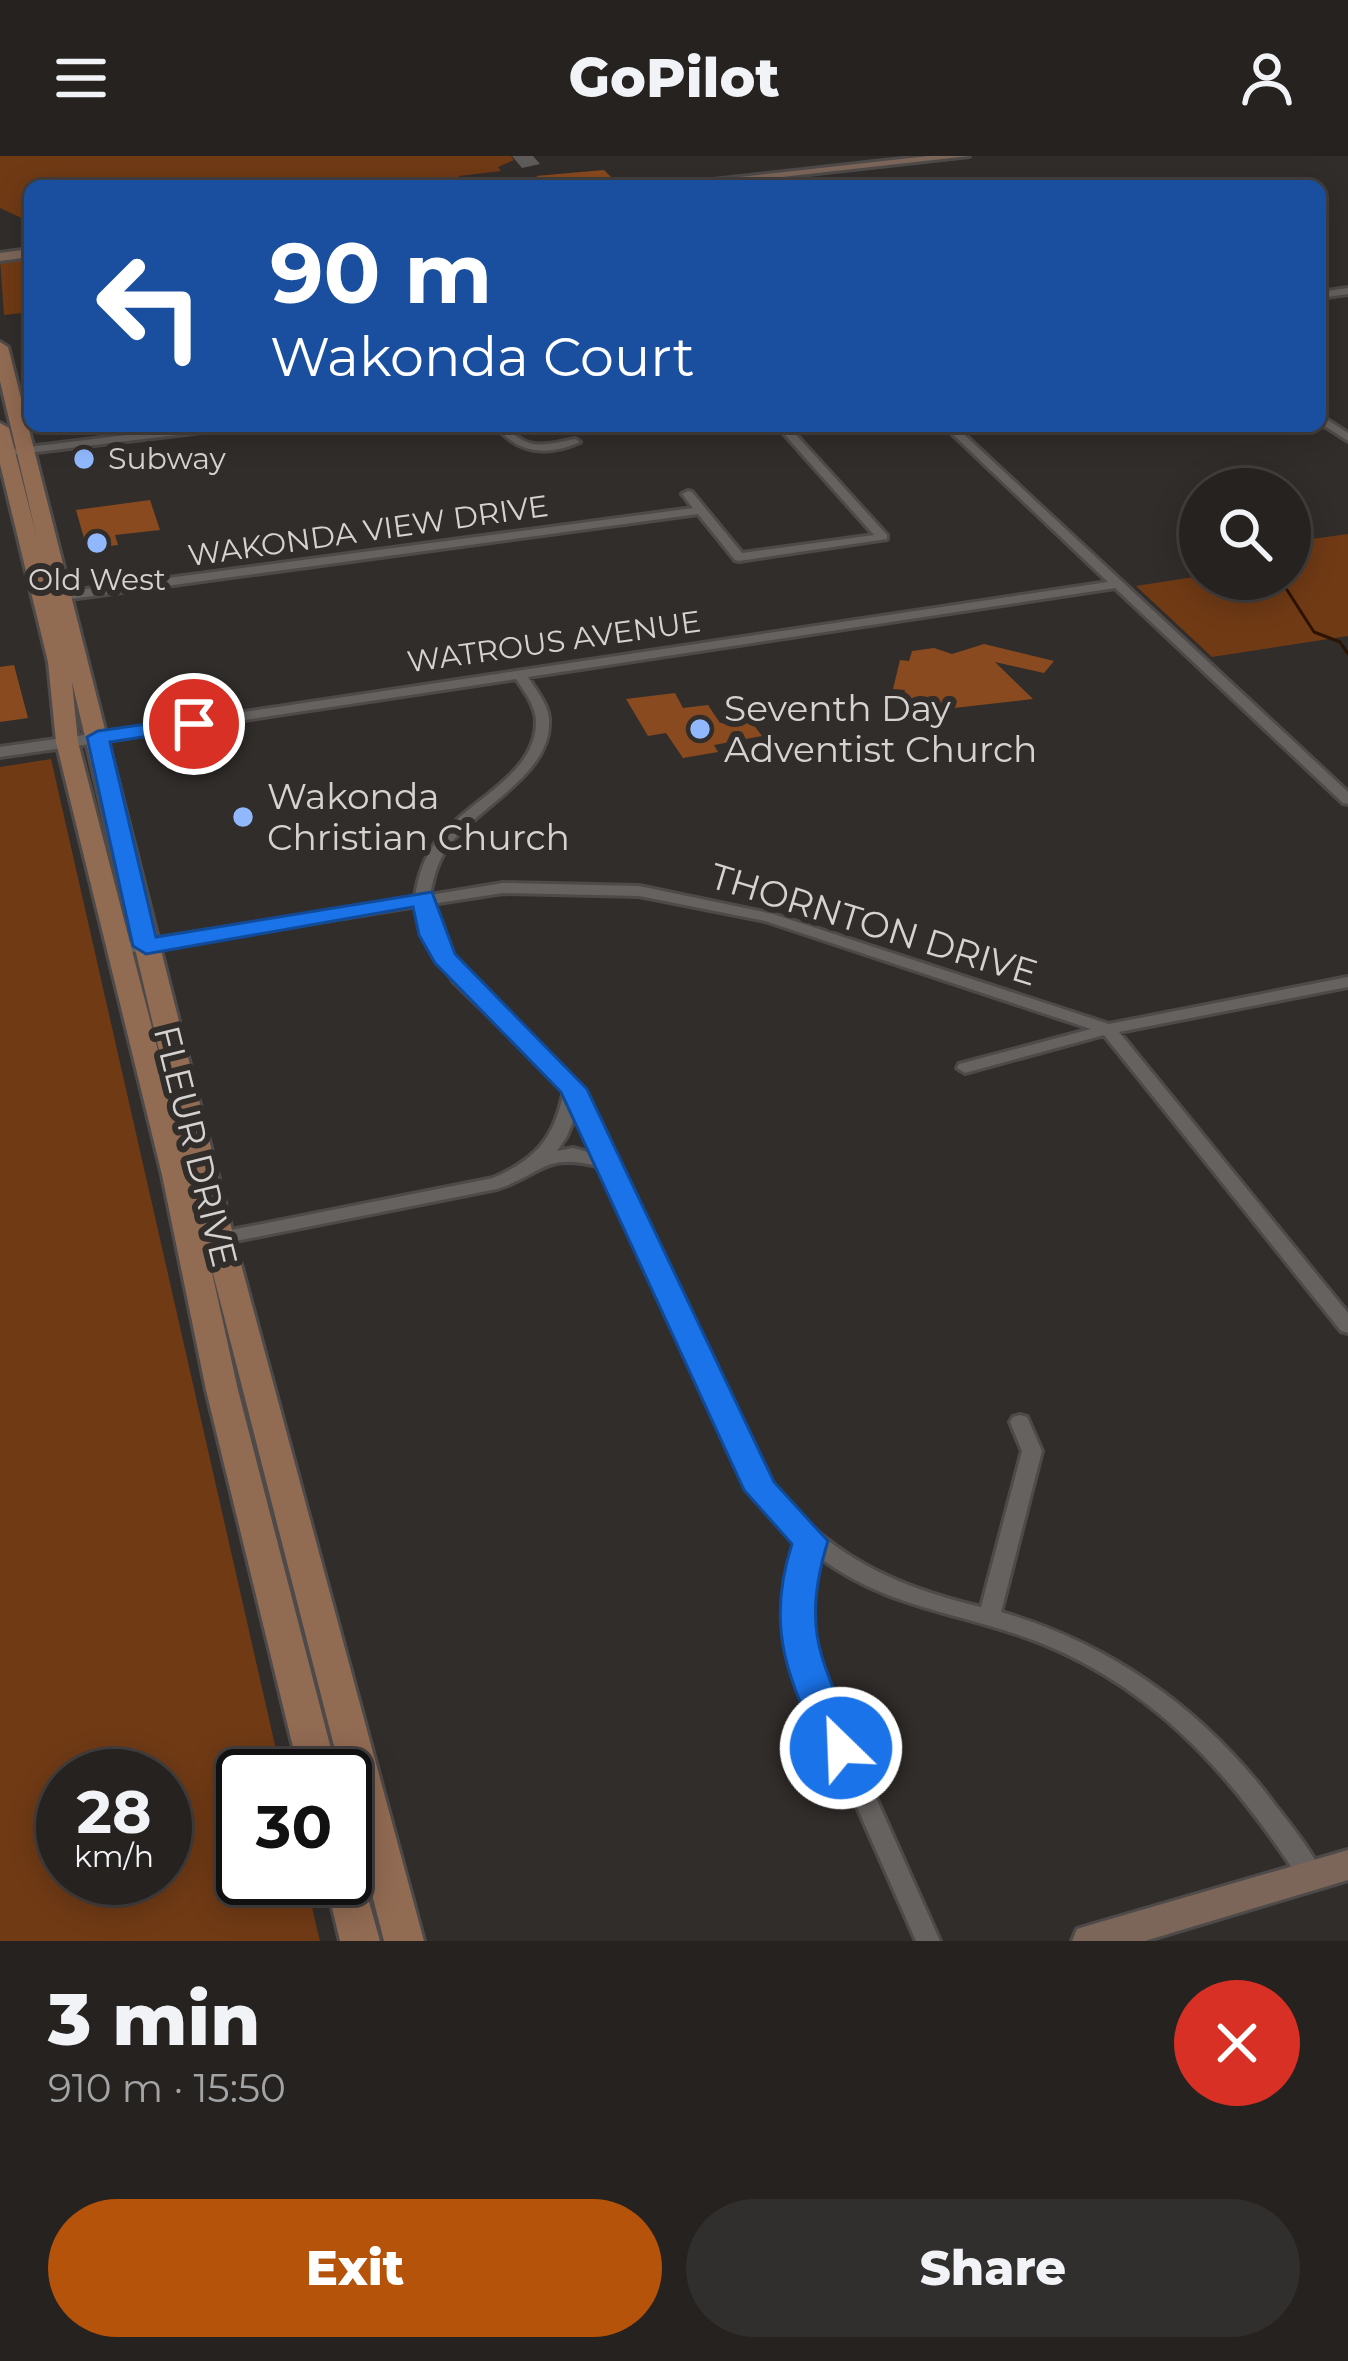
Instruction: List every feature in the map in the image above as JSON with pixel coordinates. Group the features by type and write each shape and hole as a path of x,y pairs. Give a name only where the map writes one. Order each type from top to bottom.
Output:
{"main road":[{"path":"739,180 963,156"},
{"name":"FLEUR DRIVE","path":"0,347 11,444 52,598 98,737 133,948 222,1390 312,1749"},
{"name":"FLEUR DRIVE","path":"52,598 67,742 220,1241 404,1941"},
{"path":"1090,1941 1348,1865"},
{"path":"352,1905 361,1941"}],"street":[{"path":"11,444 154,432"},
{"path":"506,432 513,442 526,447 575,442"},
{"path":"688,494 734,551 752,558 877,540 883,534 788,432"},
{"path":"955,432 1348,800"},
{"name":"WAKONDA VIEW DRIVE","path":"52,598 700,510"},
{"name":"WATROUS AVENUE","path":"0,752 1117,584"},
{"path":"520,674 543,717 540,746 520,774 454,828 431,866 423,898 432,935 453,969 573,1089 761,1490 811,1541 889,1588 1072,1647 1181,1715 1243,1776 1311,1875"},
{"name":"THORNTON DRIVE","path":"133,948 423,898 548,886 683,897 768,917 1108,1029"},
{"path":"965,1068 1108,1029 1348,982"},
{"path":"1108,1029 1348,1326"},
{"path":"539,1161 566,1126 573,1089"},
{"path":"188,1226 220,1241 470,1191 510,1178 539,1161 573,1154 608,1162"},
{"path":"989,1617 1032,1451 1020,1421"},
{"path":"811,1541 796,1587 799,1650 928,1941"}],"shaded area":[{"path":"0,156 511,156 514,160 498,167 501,171 459,176 460,180 24,180 24,219 0,208"},
{"path":"24,258 24,313 4,315 0,260"},
{"path":"1348,534 1348,636 1212,657 1136,586 1179,579 1179,600 1311,600 1311,539"},
{"path":"51,759 276,1749 216,1749 216,1905 311,1905 320,1941 0,1941 0,767"}],"building":[{"path":"604,170 614,180 544,180 536,176"},
{"path":"150,500 160,530 115,535 118,545 87,549 76,510"},
{"path":"984,644 1054,661 1044,673 995,662 1033,699 919,708 902,701 905,690 893,689 900,660 909,661 912,651 934,648 952,654"},
{"path":"14,665 28,718 0,722 0,667"},
{"name":"Seventh Day Adventist Church","path":"675,693 683,708 708,705 720,723 749,719 762,736 714,745 718,752 683,758 666,733 648,736 626,699"}],"waterway":[{"path":"1293,600 1314,632 1340,642 1348,654"}],"taxiway":[{"path":"522,156 529,164"}],"place":[{"name":"Subway","path":"84,459"},
{"name":"Old West","path":"97,543"},
{"name":"Seventh Day Adventist Church","path":"700,729"},
{"name":"Wakonda Christian Church","path":"243,817"}],"route":[{"path":"194,724 98,737 146,946 423,898 432,935 462,980 537,1047 573,1089 761,1490 811,1541 796,1587 799,1650 841,1748"}]}
